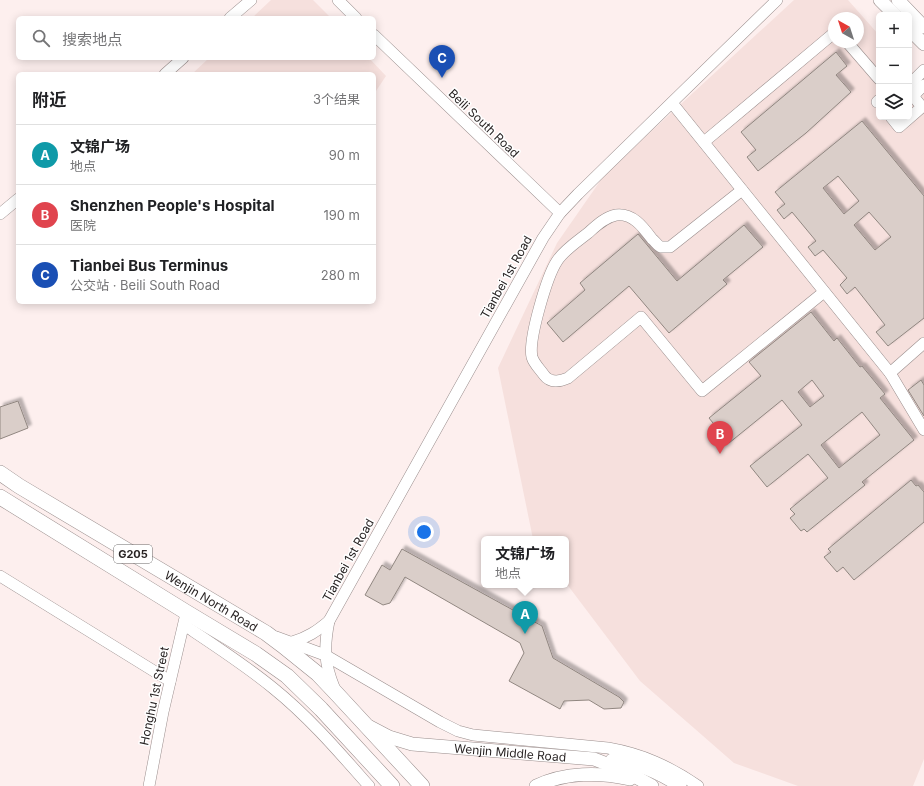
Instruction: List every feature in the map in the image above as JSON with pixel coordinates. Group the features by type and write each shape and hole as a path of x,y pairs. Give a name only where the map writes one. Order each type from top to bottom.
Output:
{"highway":[{"name":"Wenjin North Road","path":"0,473 19,486 266,633 298,657 336,693 422,786"},
{"name":"Wenjin North Road","path":"0,497 185,619 256,654 287,676 392,786"}],"main road":[{"path":"880,0 892,12"},
{"path":"900,1 924,27"},
{"path":"912,32 924,44"},
{"name":"Wenjin Middle Road","path":"366,725 389,737 412,744 594,759 619,768 652,786"},
{"path":"594,759 634,764 665,776 680,786"},
{"path":"536,786 563,777 582,774 602,774 638,780 652,786"},
{"path":"602,774 627,786"}],"street":[{"path":"232,16 251,0"},
{"path":"338,0 354,16"},
{"name":"Tianbei 1st Road","path":"336,693 328,674 324,655 329,621 543,238 560,213 778,0"},
{"name":"Beili South Road","path":"376,37 560,213"},
{"path":"704,142 828,38"},
{"path":"852,48 876,76"},
{"path":"166,72 181,60"},
{"path":"910,84 924,70"},
{"path":"912,93 924,85"},
{"path":"912,95 922,107 912,116"},
{"path":"672,103 890,373 924,430"},
{"path":"893,120 899,127 907,120"},
{"path":"742,190 670,247 661,247 633,218 616,215 600,222 564,252 557,260 552,270 535,322 532,352 533,358 547,378 556,382 568,378 641,317 702,391 824,292"},
{"path":"0,214 16,201"},
{"path":"890,373 924,343"},
{"path":"0,576 170,681"},
{"path":"185,619 274,689 339,751 369,786"},
{"name":"Honghu 1st Street","path":"149,786 163,712 185,619"},
{"name":"Tianbei 1st Road","path":"292,642 305,638 329,621"},
{"path":"266,633 324,655 458,731 473,735 608,748 629,752 663,765 698,786"}],"shaded area":[{"path":"271,0 313,0 329,16 254,16"},
{"path":"794,0 848,0 859,12 828,12 828,48 864,48 864,18 876,32 876,120 912,120 912,71 924,85 924,759 913,786 798,786 734,763 640,681 569,587 569,536 532,536 498,368 557,243 605,174"},
{"path":"207,60 371,60 386,76 376,91 376,72 194,72"}],"building":[{"path":"836,52 847,66 836,75 851,92 806,133 758,171 747,157 756,150 741,132"},
{"path":"862,121 924,196 924,318 888,346 876,332 885,325 855,287 847,294 840,285 847,278 823,250 815,256 808,247 816,241 792,212 784,219 777,210 785,204 775,192","holes":["838,176 859,201 844,214 823,188","869,212 891,237 875,250 854,225"]},
{"path":"744,225 763,247 723,280 727,284 669,333 629,286 563,342 547,323 585,290 580,283 638,234 677,281"},
{"path":"811,312 834,341 837,338 860,367 862,366 885,394 880,398 914,440 862,482 865,485 807,532 804,529 801,531 790,518 795,514 790,509 828,478 808,454 767,487 750,466 802,425 782,400 729,443 709,418 761,376 749,362","holes":["812,380 824,396 810,407 798,392","862,412 880,435 839,468 821,445"]},
{"path":"921,380 924,385 924,416 908,390"},
{"path":"18,401 28,428 0,439 0,407"},
{"path":"911,480 924,492 924,522 854,580 843,567 837,572 824,557 831,552 828,549"},
{"path":"402,549 542,626 553,658 619,697 624,702 621,708 604,709 589,700 564,701 560,709 509,681 524,653 520,643 405,577 390,603 383,605 365,595 382,565 390,570"}],"place":[{"name":"Tianbei Bus Terminus","path":"442,78"},
{"name":"Shenzhen People's Hospital","path":"720,454"},
{"name":"文锦广场","path":"525,634"}]}
